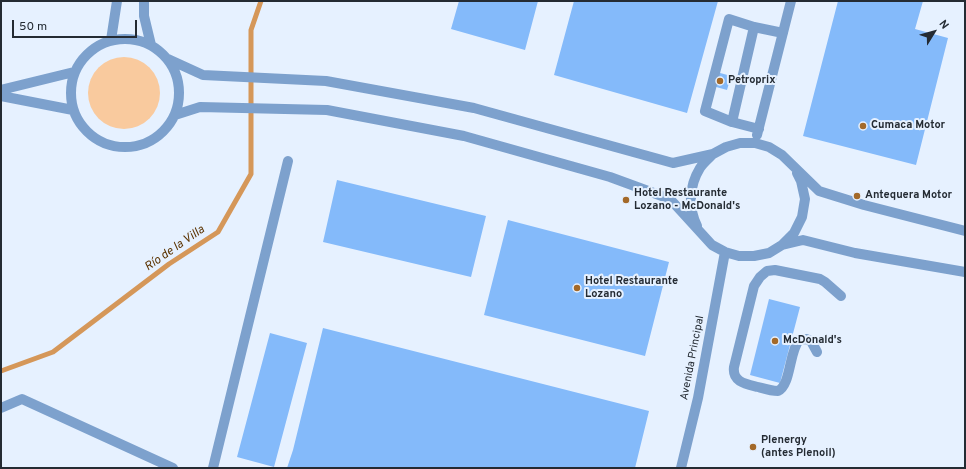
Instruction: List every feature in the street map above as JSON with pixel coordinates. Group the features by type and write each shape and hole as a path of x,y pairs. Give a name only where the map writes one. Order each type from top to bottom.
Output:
{"street":[{"path":"111,40 117,1"},
{"path":"144,1 144,16 151,45"},
{"path":"755,143 791,1"},
{"path":"759,129 732,122 705,111 728,19 783,33"},
{"path":"732,122 754,26"},
{"path":"131,39 151,45 168,59 177,77 179,96 175,115 166,129 154,140 139,146 122,148 106,144 92,136 80,125 73,110 70,97 74,72 80,61 89,52 100,44 111,40 131,39"},
{"path":"168,59 202,75 326,81 474,108 673,163 713,154 726,147 740,143 755,143 770,147 782,155 819,191 864,205 965,231"},
{"path":"1,90 74,72"},
{"path":"1,96 73,110"},
{"path":"175,115 200,107 327,110 464,136 610,177 670,199 712,245 725,252 739,256 754,256 769,253 782,245 794,233 802,217 804,199 801,181 793,166"},
{"path":"702,234 693,218 690,200 693,183 701,167 713,154"},
{"path":"213,468 288,161"},
{"path":"782,245 803,240 855,253 965,272"},
{"name":"Avenida Principal","path":"681,468 698,398 725,252"},
{"path":"816,352 815,346 811,341 806,339 799,340 795,347 783,387 778,391 744,384 738,380 734,374 734,367 754,286 763,274 775,270 820,279 831,286 841,296"},
{"path":"1,408 22,399 173,468"}],"shaded area":[{"path":"117,57 131,57 138,59 150,67 158,79 160,93 158,107 150,119 138,127 131,129 117,129 110,127 98,119 90,107 88,100 88,86 90,79 98,67 110,59"}],"building":[{"path":"459,1 538,1 525,50 451,29"},
{"path":"574,1 718,1 687,113 554,75"},
{"path":"838,1 923,1 915,29 948,38 916,165 803,136"},
{"path":"713,71 731,76 727,90 709,85"},
{"path":"337,180 486,216 471,277 323,242"},
{"name":"Hotel Restaurante Lozano","path":"508,220 669,262 645,356 484,315"},
{"name":"McDonald's","path":"769,299 800,307 780,383 750,375"},
{"path":"323,328 649,411 635,468 287,468 293,450"},
{"path":"270,333 307,343 274,467 237,457"}],"waterway":[{"name":"Río de la Villa","path":"1,371 53,352 169,264 218,232 251,174 251,30 261,1"}],"place":[{"name":"Petroprix","path":"720,81"},
{"name":"Cumaca Motor","path":"863,126"},
{"name":"Antequera Motor","path":"857,196"},
{"name":"Hotel Restaurante Lozano - McDonald's","path":"626,200"},
{"name":"Hotel Restaurante Lozano","path":"577,288"},
{"name":"McDonald's","path":"775,341"},
{"name":"Plenergy (antes Plenoil)","path":"753,447"}]}
